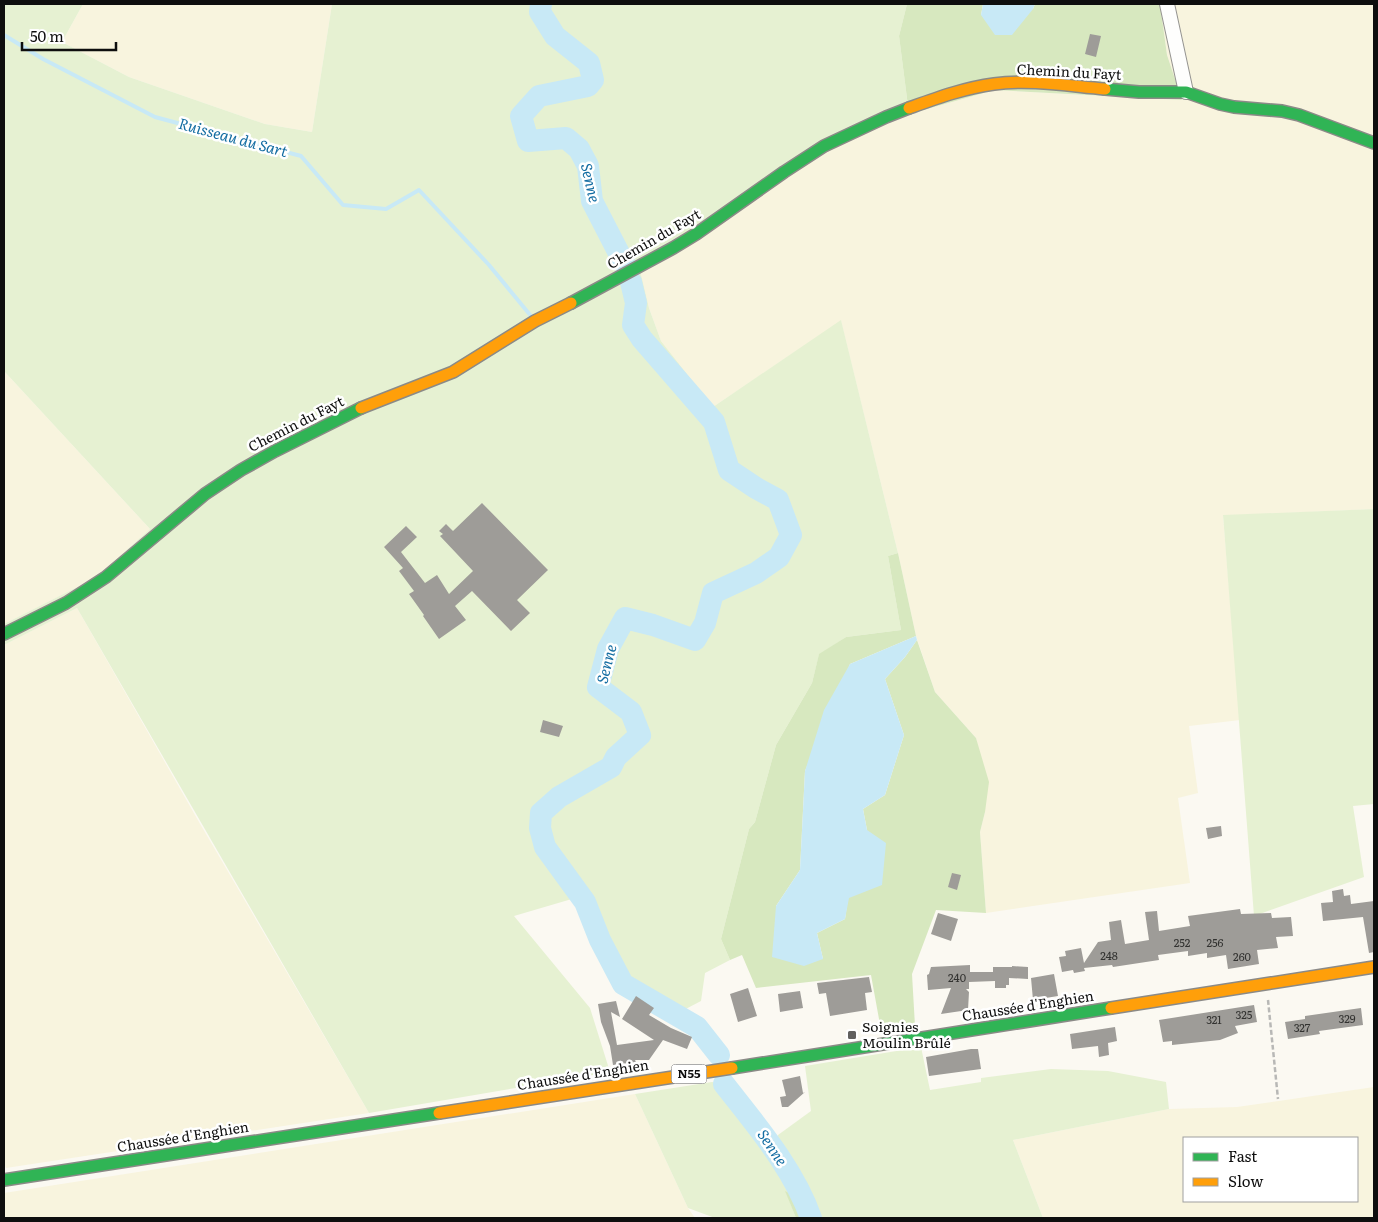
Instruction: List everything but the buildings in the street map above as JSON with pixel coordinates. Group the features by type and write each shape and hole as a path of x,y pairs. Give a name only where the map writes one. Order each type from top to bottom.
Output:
{"street":[{"path":"1168,4 1186,92"},
{"name":"Chemin du Fayt","path":"4,634 66,603 106,578 205,494 241,470 291,442 356,410 453,372 535,321 592,292 696,234 804,158 843,136 929,101 966,89 996,84 1032,83 1139,92 1186,92 1234,107 1282,111 1299,115 1374,143"},
{"name":"Chaussée d'Enghien","path":"4,1180 718,1070 1374,966"}],"path":[{"path":"1266,984 1278,1100"}],"shaded area":[{"path":"83,4 332,4 312,132 265,124 129,77 62,42"},
{"path":"1160,4 1374,4 1374,509 1223,516 1240,720 1189,726 1198,793 1178,798 1190,883 986,913 980,832 985,812 976,738 935,692 916,636 898,553 841,321 713,407 661,341 649,308 640,270 845,141 929,106 994,90 1182,100 1167,55"},
{"path":"4,371 150,529 95,578 4,624"},
{"path":"77,608 199,822 369,1113 6,1168 4,1164 4,645"},
{"path":"1374,1087 1374,1218 1043,1218 1013,1140 1169,1109 1237,1107"},
{"path":"635,1094 688,1208 695,1218 4,1218 4,1193"}],"green space":[{"path":"4,4 83,4 62,42 129,77 265,124 312,132 332,4 907,4 899,36 909,114 845,141 640,270 649,308 661,341 713,407 841,320 898,553 888,556 901,630 846,637 819,655 812,683 776,745 755,822 749,829 721,939 730,960 705,973 701,1001 678,1013 623,981 582,896 514,916 590,1008 610,1072 369,1113 77,608 4,645 4,624 95,578 150,529 4,371"},
{"path":"907,4 983,4 981,15 1033,9 1035,4 1160,4 1167,55 1182,100 994,90 909,114 899,36"},
{"path":"1374,509 1374,804 1353,806 1364,877 1254,916 1223,515"},
{"path":"898,553 916,636 850,664 805,771 800,870 776,906 823,959 817,933 845,919 848,898 867,830 863,809 885,795 904,735 885,679 905,657 917,640 935,692 976,738 989,782 980,832 986,913 936,910 912,974 915,1026 881,1030 871,975 756,988 742,955 730,960 721,939 749,829 755,822 776,745 812,683 819,654 846,637 901,630 888,556"},
{"path":"921,1047 930,1090 981,1082 981,1078 1051,1069 1108,1071 1166,1082 1169,1109 1013,1140 1043,1218 812,1218 805,1201 786,1192 796,1218 715,1218 688,1208 635,1094 712,1082 724,1084 772,1145 778,1135 811,1111 805,1066"},
{"path":"785,1191 805,1201 812,1218 796,1218"}],"water":[{"path":"983,4 1035,4 1012,35 995,35 981,15"},
{"path":"916,636 917,640 905,657 885,679 904,735 885,795 863,809 867,830 886,843 882,885 849,898 845,919 817,933 823,959 804,966 772,957 776,906 800,870 805,771 824,710 850,664"}],"waterway":[{"name":"Senne","path":"541,4 540,12 555,36 589,63 593,80 588,86 539,96 521,116 528,141 566,138 579,149 588,166 592,201 625,265"},
{"name":"Ruisseau du Sart","path":"4,35 43,59 155,117 301,156 343,205 386,209 419,190 489,265 531,316"},
{"name":"Senne","path":"631,282 636,303 633,325 642,339 714,422 729,470 778,500 791,535 779,557 756,573 713,593 705,623 695,640 653,625 625,618 608,649 598,687 631,712 640,735 616,757 611,767 559,797 541,813 540,828 545,847 585,902 600,940 623,984 697,1027 719,1055"},
{"name":"Senne","path":"724,1084 773,1148 795,1182 811,1218"}],"traffic: fast":[{"path":"1105,89 1139,92 1186,92 1234,107 1282,111 1299,115 1374,143"},
{"path":"571,303 696,234 824,146 909,108"},
{"path":"4,634 66,603 106,577 205,494 241,470 361,408"},
{"path":"732,1068 1111,1008"},
{"path":"4,1180 439,1113"}],"traffic: slow":[{"path":"909,108 961,91 1008,83 1021,82 1105,89"},
{"path":"361,408 453,372 535,321 571,303"},
{"path":"1111,1008 1374,967"},
{"path":"439,1113 732,1068"}],"place":[{"name":"Soignies Moulin Brûlé","path":"852,1035"}]}
